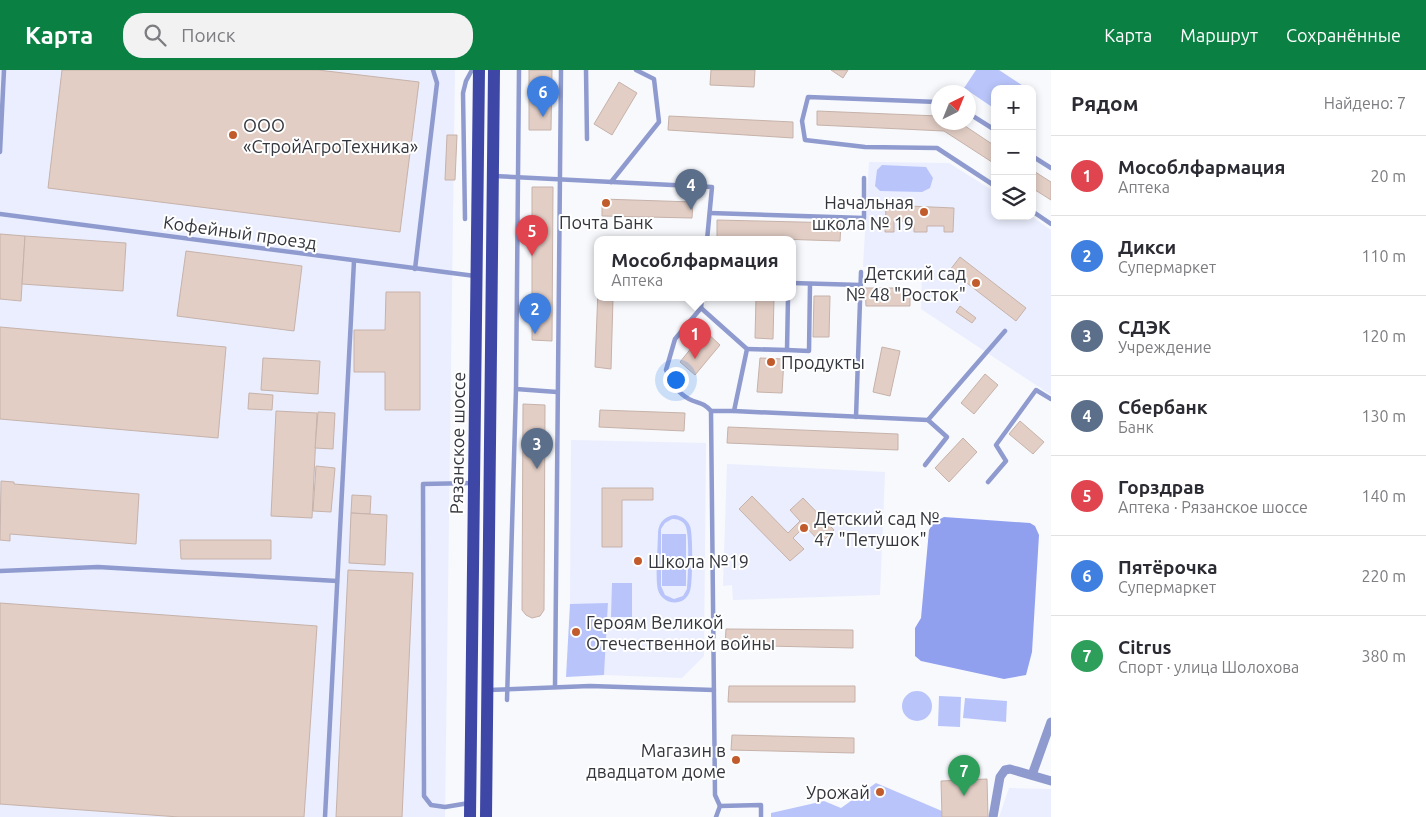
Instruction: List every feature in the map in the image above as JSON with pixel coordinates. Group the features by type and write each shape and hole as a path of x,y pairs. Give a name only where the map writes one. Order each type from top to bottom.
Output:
{"main road":[{"name":"Рязанское шоссе","path":"470,817 479,70"},
{"name":"Рязанское шоссе","path":"486,817 494,70"}],"street":[{"path":"1032,775 1051,722"},
{"path":"993,817 1000,777 1005,770 1010,769 1051,781"}],"lane":[{"path":"0,152 1,79 4,70"},
{"path":"415,269 437,83 433,70"},
{"path":"465,219 463,94 466,81 472,70"},
{"path":"507,700 516,389 519,70"},
{"path":"555,687 561,70"},
{"path":"586,70 587,139"},
{"path":"611,182 660,122 654,79 636,70"},
{"path":"931,102 808,97 802,121 804,140 865,147 937,148 991,183"},
{"path":"976,118 991,127"},
{"path":"1036,159 1051,168"},
{"path":"493,176 712,187 707,236"},
{"path":"710,213 864,218 864,178"},
{"name":"Кофейный проезд","path":"0,214 476,276"},
{"path":"1036,214 1051,224"},
{"path":"325,817 354,261"},
{"path":"856,417 861,272"},
{"path":"796,283 861,285"},
{"path":"701,308 747,349 809,351 810,284"},
{"path":"702,301 701,308 675,339 666,370 676,390 690,400 704,404 711,411 715,795 720,806 716,817"},
{"path":"787,350 788,301"},
{"path":"928,420 1005,331"},
{"path":"734,411 747,349"},
{"path":"516,389 557,392"},
{"path":"988,482 1006,461 996,444 1036,390 1051,399"},
{"path":"711,411 928,420 947,437 926,465"},
{"path":"470,803 445,807 431,805 424,796 423,484 474,483"},
{"path":"0,571 98,567 337,581"},
{"path":"488,690 590,686 714,690"},
{"path":"720,806 761,806 761,817"}],"shaded area":[{"path":"0,70 455,70 445,817 0,817"},
{"path":"976,70 999,70 1022,85 991,85 991,106 976,96 976,85 966,85"},
{"path":"869,162 949,163 991,189 991,220 1036,220 1051,230 1051,395 921,309 922,271 863,267"},
{"path":"882,165 926,167 933,178 930,188 922,192 880,191 875,186 877,170"},
{"name":"Школа №19","path":"571,440 706,443 704,656 682,678 604,675 608,604 570,604"},
{"name":"Детский сад № 47 \"Петушок\"","path":"727,464 885,472 880,595 733,600 732,585 723,586"},
{"path":"675,515 682,517 690,526 692,579 690,591 684,600 669,602 664,599 658,590 658,532 663,520","holes":["672,519 681,521 685,525 688,536 687,589 683,596 674,599 665,595 661,586 661,529 665,523"]},
{"path":"944,517 1030,523 1035,526 1039,535 1032,652 1026,675 1004,679 921,661 915,656 915,628 921,618 929,530 934,522"},
{"path":"662,534 686,534 686,586 662,586"},
{"path":"612,583 632,583 632,617 611,617"},
{"path":"608,603 604,675 566,677 570,604"},
{"path":"917,691 927,696 932,706 927,716 917,721 907,716 902,706 907,696"},
{"path":"939,696 961,697 960,727 938,726"},
{"path":"965,698 1007,701 1006,722 963,718"},
{"name":"Урожай","path":"876,783 942,811 942,817 771,817 771,813 824,801 841,808"},
{"path":"1009,788 1051,789 1051,817 999,817"}],"building":[{"name":"ООО «СтройАгроТехника»","path":"62,70 318,70 419,82 400,232 48,188"},
{"path":"529,70 552,70 551,130 529,130"},
{"path":"711,70 755,70 754,87 710,85"},
{"path":"831,70 848,70 843,78"},
{"path":"619,82 637,93 612,135 594,124"},
{"path":"817,111 931,116 931,130 971,130 991,143 991,161 944,131 817,125"},
{"path":"669,116 793,122 793,138 668,130"},
{"path":"447,135 457,135 455,180 445,180"},
{"path":"1036,173 1051,182 1051,200 1036,191"},
{"path":"532,187 553,187 552,341 532,340"},
{"path":"602,199 693,202 692,218 602,216"},
{"path":"886,205 954,208 953,232 944,232 944,226 927,226 927,232 914,232 914,222 894,221 894,232 885,232"},
{"path":"717,220 841,223 840,241 796,240 796,236 717,236"},
{"path":"0,234 25,236 21,301 0,299"},
{"path":"25,236 126,243 123,291 22,284"},
{"path":"186,251 302,266 294,331 177,316"},
{"path":"960,257 1026,308 1016,321 950,270"},
{"path":"865,288 910,288 910,306 866,306"},
{"path":"386,292 420,292 420,410 385,410 385,372 354,372 354,330 385,330"},
{"path":"814,296 830,296 829,337 813,337"},
{"path":"598,301 613,301 611,369 595,367"},
{"path":"756,301 774,301 773,339 755,338"},
{"path":"960,306 976,318 972,323 956,312"},
{"path":"0,327 226,347 218,438 0,419"},
{"path":"705,331 720,345 695,375 680,362"},
{"path":"882,347 900,351 890,396 873,392"},
{"path":"263,358 320,361 318,394 261,390"},
{"path":"760,358 784,359 782,393 757,392"},
{"path":"985,374 998,385 974,414 961,403"},
{"path":"249,393 273,395 272,410 248,409"},
{"path":"523,404 545,405 544,610 540,616 532,618 522,610"},
{"path":"600,410 685,413 684,431 599,427"},
{"path":"276,411 317,413 312,518 271,516"},
{"path":"318,412 335,413 333,449 315,448"},
{"path":"1020,421 1044,442 1033,454 1009,434"},
{"path":"728,427 898,434 898,450 727,443"},
{"path":"963,438 977,452 949,482 935,468"},
{"path":"316,466 335,468 331,512 313,511"},
{"path":"1,481 14,482 14,484 139,494 136,544 10,534 10,541 0,540"},
{"path":"602,488 653,488 653,500 622,500 622,547 602,547"},
{"path":"352,495 371,496 370,514 351,513"},
{"path":"752,496 788,533 800,521 790,510 803,498 834,530 821,543 805,526 793,538 804,549 790,561 739,509"},
{"path":"351,513 387,515 385,565 349,563"},
{"path":"180,540 271,540 271,559 181,559"},
{"path":"348,570 413,573 402,817 336,817"},
{"path":"0,603 317,626 304,817 179,817 0,804"},
{"path":"726,629 853,630 853,648 725,645"},
{"path":"729,686 855,686 855,702 728,702"},
{"path":"732,735 854,738 854,753 731,750"},
{"path":"987,779 988,817 942,817 941,781"}],"place":[{"name":"Пятёрочка","path":"543,117"},
{"name":"ООО «СтройАгроТехника»","path":"233,135"},
{"name":"Почта Банк","path":"606,203"},
{"name":"Сбербанк","path":"691,210"},
{"name":"Начальная школа № 19","path":"924,212"},
{"name":"Горздрав","path":"532,256"},
{"name":"Детский сад № 48 \"Росток\"","path":"976,283"},
{"name":"Дикси","path":"535,334"},
{"name":"Мособлфармация","path":"695,359"},
{"name":"Продукты","path":"771,362"},
{"name":"СДЭК","path":"537,469"},
{"name":"Детский сад № 47 \"Петушок\"","path":"804,528"},
{"name":"Школа №19","path":"638,561"},
{"name":"Героям Великой Отечественной войны","path":"576,632"},
{"name":"Магазин в двадцатом доме","path":"736,760"},
{"name":"Урожай","path":"880,792"},
{"name":"Citrus","path":"964,796"}]}
